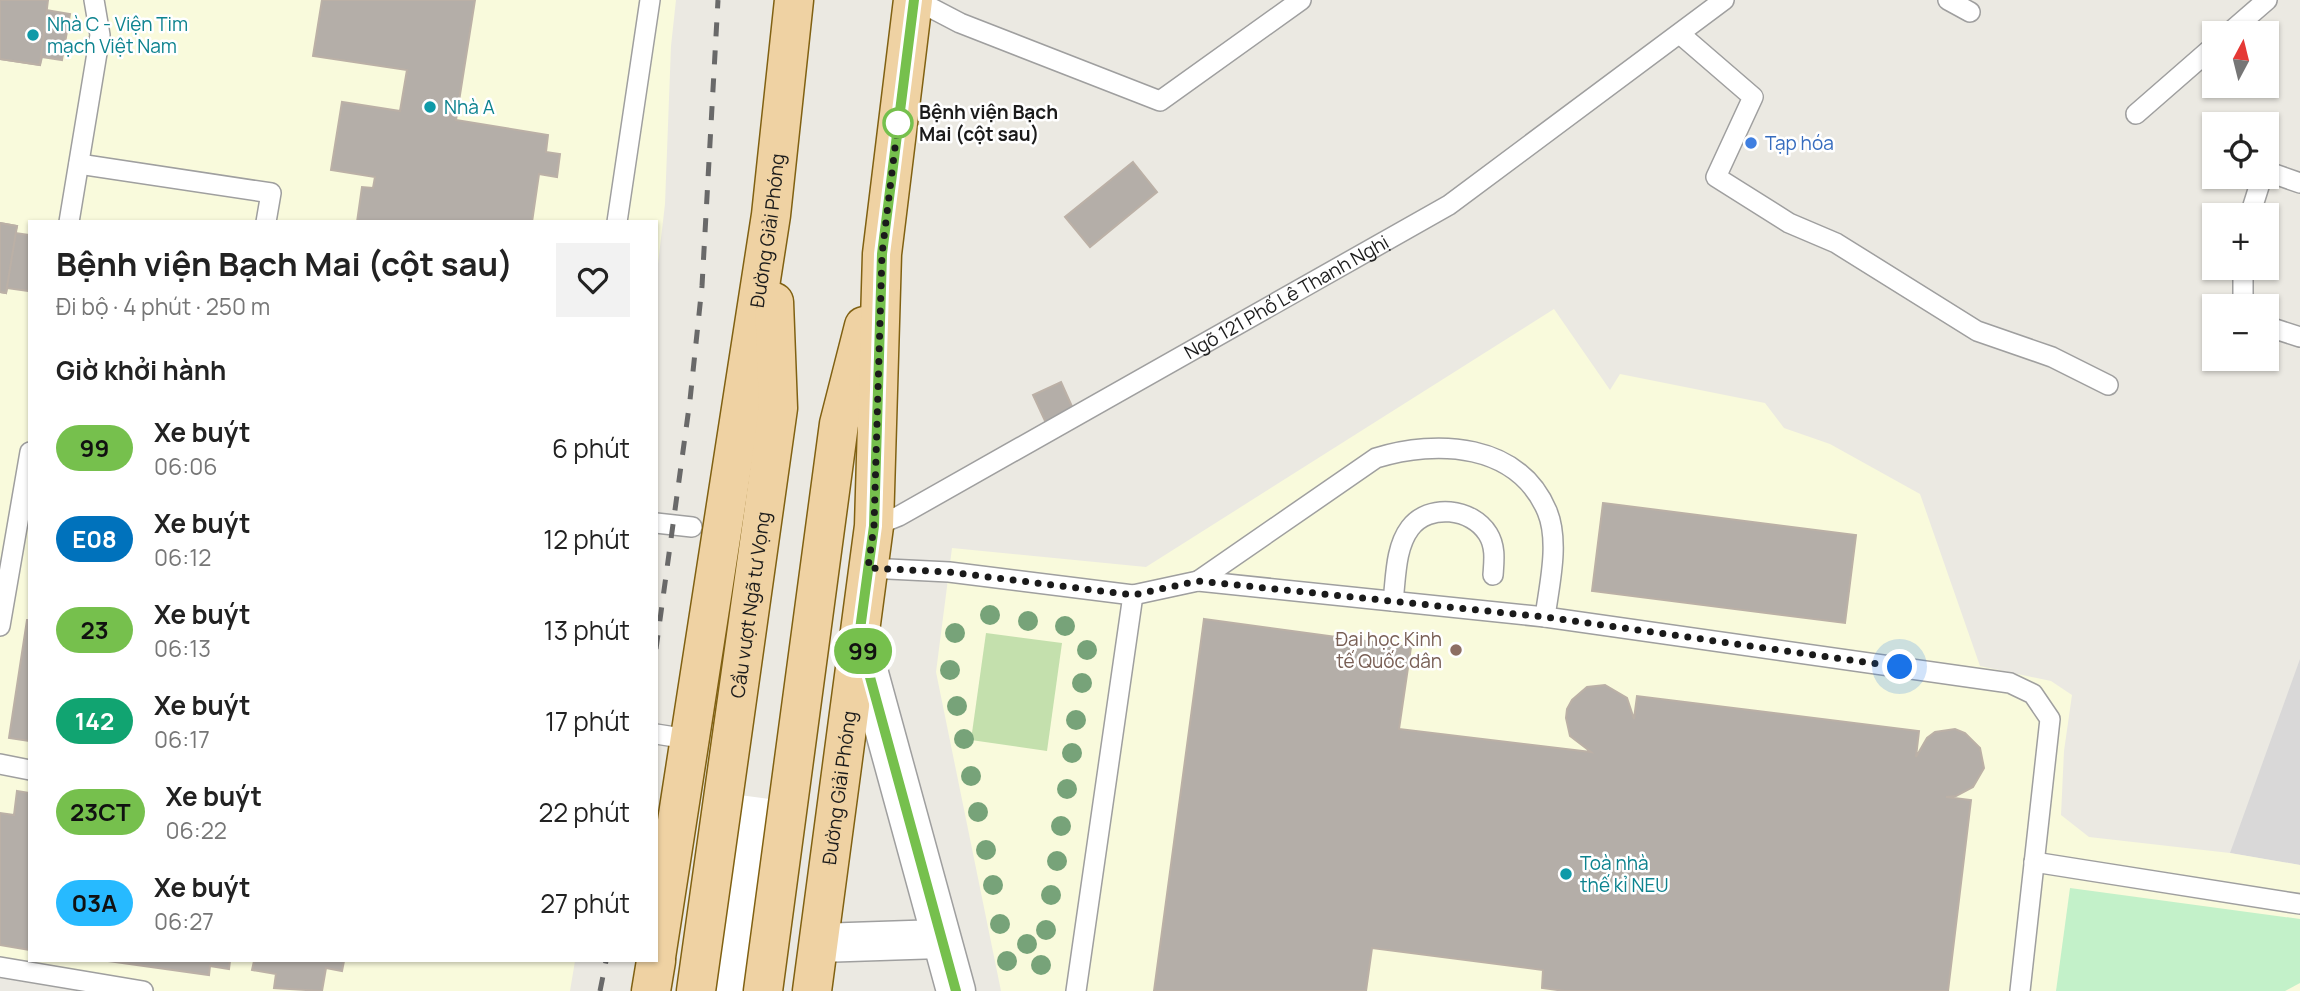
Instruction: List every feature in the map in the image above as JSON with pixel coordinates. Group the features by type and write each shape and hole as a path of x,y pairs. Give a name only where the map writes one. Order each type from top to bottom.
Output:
{"main road":[{"name":"Đường Giải Phóng","path":"658,931 672,736 771,215 794,0"},
{"name":"Đường Giải Phóng","path":"812,991 874,526 882,254 915,0"},
{"name":"Cầu vượt Ngã tư Vọng","path":"696,991 778,408 771,215"},
{"path":"764,991 839,424 882,254"},
{"name":"Đường Giải Phóng","path":"651,991 656,962"}],"street":[{"path":"859,637 956,991"},
{"path":"819,943 940,939"}],"lane":[{"path":"69,220 100,35 94,0"},
{"path":"617,220 650,0"},
{"path":"915,0 960,23 1160,101 1301,0"},
{"name":"Ngõ 121 Phố Lê Thanh Nghị","path":"874,526 899,516 1449,205 1724,0"},
{"path":"1948,0 1970,12"},
{"path":"2243,21 2267,0"},
{"path":"1680,34 1753,97 1716,177 1789,223 1848,250 1977,331 2052,357 2108,386"},
{"path":"2136,114 2202,56"},
{"path":"79,164 271,193 266,220"},
{"path":"2279,176 2300,183"},
{"path":"2279,330 2300,337"},
{"path":"1198,581 1376,458 1406,449 1443,447 1479,452 1509,465 1529,484 1548,512 1553,548 1545,617"},
{"path":"0,626 28,464"},
{"path":"1393,601 1400,546 1410,527 1431,513 1450,511 1476,518 1489,535 1495,554 1493,576"},
{"path":"658,523 692,527"},
{"path":"868,568 949,572 1133,595 1198,581 1545,617 2010,683 2033,694 2050,719 2020,991"},
{"path":"1076,991 1133,595"},
{"path":"0,764 28,770"},
{"path":"2034,862 2300,904"},
{"path":"0,967 143,991"}],"shaded area":[{"path":"0,0 676,0 671,46 665,204 658,264 658,220 28,220 28,962 575,962 570,991 90,991 0,978"},
{"name":"Đại học Kinh tế Quốc dân","path":"1554,309 1610,390 1620,374 1765,403 1784,428 1830,444 1920,494 1980,666 2051,681 2072,695 2064,751 2061,815 2089,837 2230,853 2300,865 2300,991 1001,991 936,672 952,548 1146,567"},
{"path":"2300,659 2300,865 2230,853"}],"green space":[{"path":"986,633 1062,643 1047,751 971,740"},
{"path":"2070,888 2300,919 2300,983 2285,991 2056,991"}],"pier":[{"path":"709,791 801,803 774,991 680,991"}],"building":[{"name":"Nhà C - Viện Tim mạch Việt Nam","path":"0,0 47,0 46,10 70,14 62,60 42,57 40,65 0,59"},
{"name":"Nhà C - Viện Tim mạch Việt Nam","path":"0,0 48,0 40,65 0,59"},
{"name":"Nhà A","path":"322,0 475,0 456,120 548,135 546,152 560,154 557,177 539,174 532,220 357,220 362,187 373,188 375,177 331,170 342,102 400,111 407,70 313,56"},
{"path":"1133,162 1157,192 1090,247 1065,217"},
{"path":"0,223 17,226 15,233 28,235 28,291 7,288 6,293 0,292"},
{"path":"0,223 17,226 6,293 0,292"},
{"path":"1061,382 1074,411 1046,423 1033,395"},
{"path":"1603,503 1856,535 1845,623 1592,591"},
{"name":"Toà nhà thế kỉ NEU","path":"1204,619 1411,647 1399,729 1591,752 1570,736 1567,709 1572,700 1587,687 1605,685 1627,698 1634,719 1637,696 1919,731 1916,757 1927,738 1935,732 1955,729 1965,733 1980,748 1984,768 1973,787 1956,796 1946,797 1971,800 1948,991 1565,991 1542,988 1543,970 1372,948 1366,991 1154,991"},
{"path":"27,620 28,620 28,741 9,738"},
{"path":"17,791 28,793 28,950 0,945 0,813 14,815"},
{"path":"115,962 230,962 229,969 210,966 209,975"},
{"path":"254,962 344,962 342,971 326,968 322,991 274,988 276,974 252,970"}],"railway":[{"path":"658,634 690,400 702,286 718,0"},
{"path":"600,991 606,962"}],"bus line":[{"name":"99","path":"914,0 882,254 874,526 859,637 956,991"}],"place":[{"name":"Nhà C - Viện Tim mạch Việt Nam","path":"33,35"},
{"name":"Nhà A","path":"430,107"},
{"name":"Bệnh viện Bạch Mai (cột sau)","path":"898,123"},
{"name":"Tạp hóa","path":"1751,143"},
{"name":"Đại học Kinh tế Quốc dân","path":"1456,650"},
{"name":"Toà nhà thế kỉ NEU","path":"1566,874"}],"route":[{"path":"898,123 882,254 874,526 868,568 949,572 1133,595 1198,581 1545,617 1900,667"}]}
